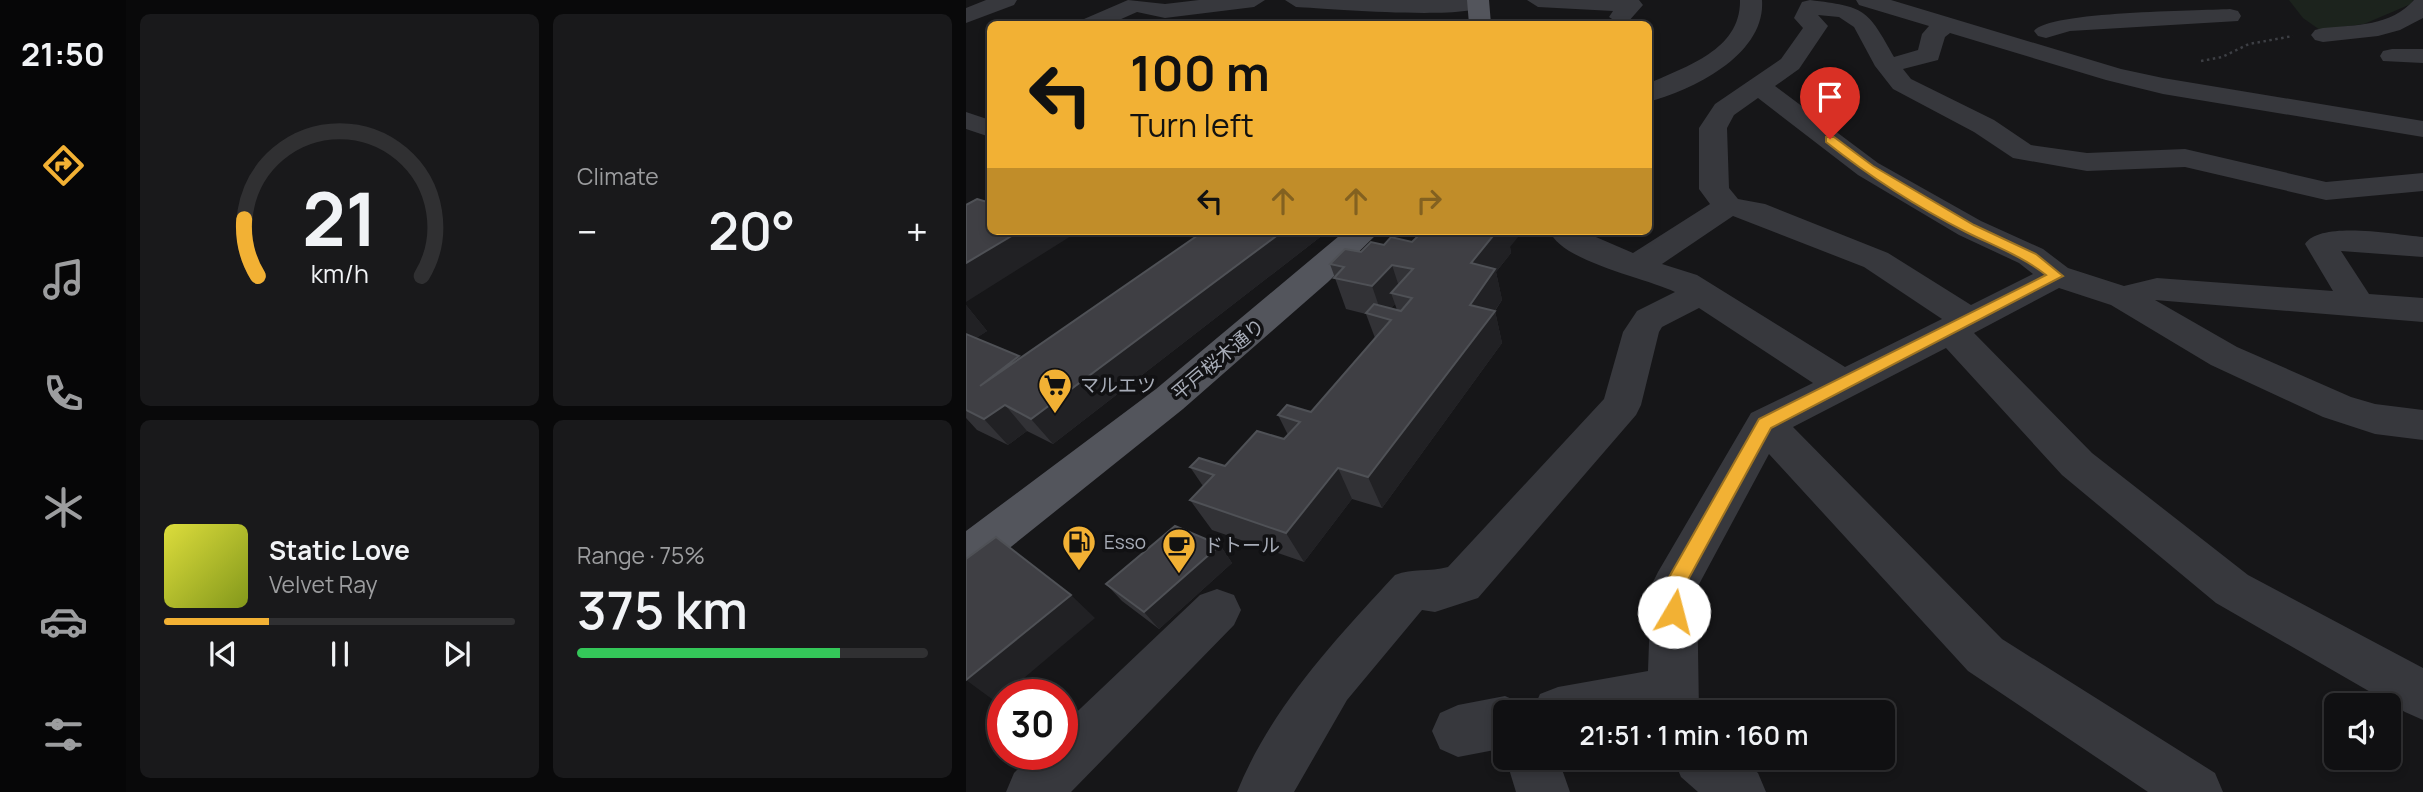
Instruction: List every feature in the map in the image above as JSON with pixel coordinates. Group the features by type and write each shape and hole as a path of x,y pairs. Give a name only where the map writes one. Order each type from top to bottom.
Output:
{"main road":[{"name":"平戸桜木通り","path":"966,556 1053,493 1177,394 1359,235"}],"street":[{"path":"966,16 1006,0"},
{"path":"1099,21 1135,5 1165,11 1215,15 1254,0"},
{"path":"1296,0 1479,9"},
{"path":"1538,0 1632,5 1620,17"},
{"path":"1652,92 1714,62 1746,36 1755,13 1751,0"},
{"path":"1876,1 2115,75 2163,86 2423,129"},
{"path":"2323,35 2406,20 2423,4"},
{"path":"2423,182 2369,184 2326,191 2185,158 2087,162 2023,152 1983,126 1902,84 1887,66 1864,23 1844,11 1810,7 1805,18 1816,26 1807,43 1799,47 1790,64 1724,110 1713,128 1714,189 1728,206 1754,211 1876,260 1959,325 2077,464 2232,589 2423,695"},
{"path":"2046,31 2068,24 2230,16"},
{"path":"1887,66 1929,55 1934,34 1948,23"},
{"path":"2392,57 2423,56"},
{"path":"1760,87 1868,169 1970,228 2031,257 2056,276 2123,297 2224,356 2337,407 2375,419 2423,425"},
{"path":"966,120 987,128"},
{"path":"1636,266 1728,206"},
{"path":"1567,235 1602,254 1685,283 1844,384"},
{"path":"2358,305 2321,244 2330,240 2423,247"},
{"path":"1673,700 1674,586 1765,424 2056,276"},
{"path":"2123,297 2157,289 2423,310"},
{"path":"1264,792 1329,683 1411,589 1435,591 1462,584 1622,405 1641,332 1649,319 1701,293"},
{"path":"1765,424 1985,655 2196,792"},
{"path":"1047,788 1217,610"},
{"path":"1535,770 1543,792"},
{"path":"1714,770 1739,792"}],"shaded area":[{"path":"2289,0 2413,0 2411,4 2364,24 2320,30 2303,18"}],"building":[{"path":"977,199 987,202 987,235 1013,235 966,263 966,205"},
{"path":"1198,235 1278,235 1031,419 1005,405 984,419 966,410 966,334 1019,356 980,386"},
{"path":"1419,235 1494,235 1471,263 1495,269 1470,305 1495,311 1368,477 1338,468 1286,533 1190,500 1214,475 1190,467 1199,458 1225,466 1257,431 1284,439 1300,422 1278,415 1287,405 1311,412 1391,320 1366,313 1374,304 1401,311 1412,298 1391,293 1413,269 1392,265 1372,286 1334,278 1344,267 1330,264 1345,249 1361,252 1371,242 1384,245 1391,237 1412,242"},
{"path":"1175,526 1220,545 1144,612 1106,584"},
{"path":"996,537 1071,595 966,680 966,559"}],"place":[{"name":"マルエツ","path":"1055,415"},
{"name":"Esso","path":"1079,572"},
{"name":"ドトール","path":"1179,575"}],"route":[{"path":"1674,612 1674,586 1765,424 2056,276 2031,257 1970,228 1868,169 1830,139"}]}
